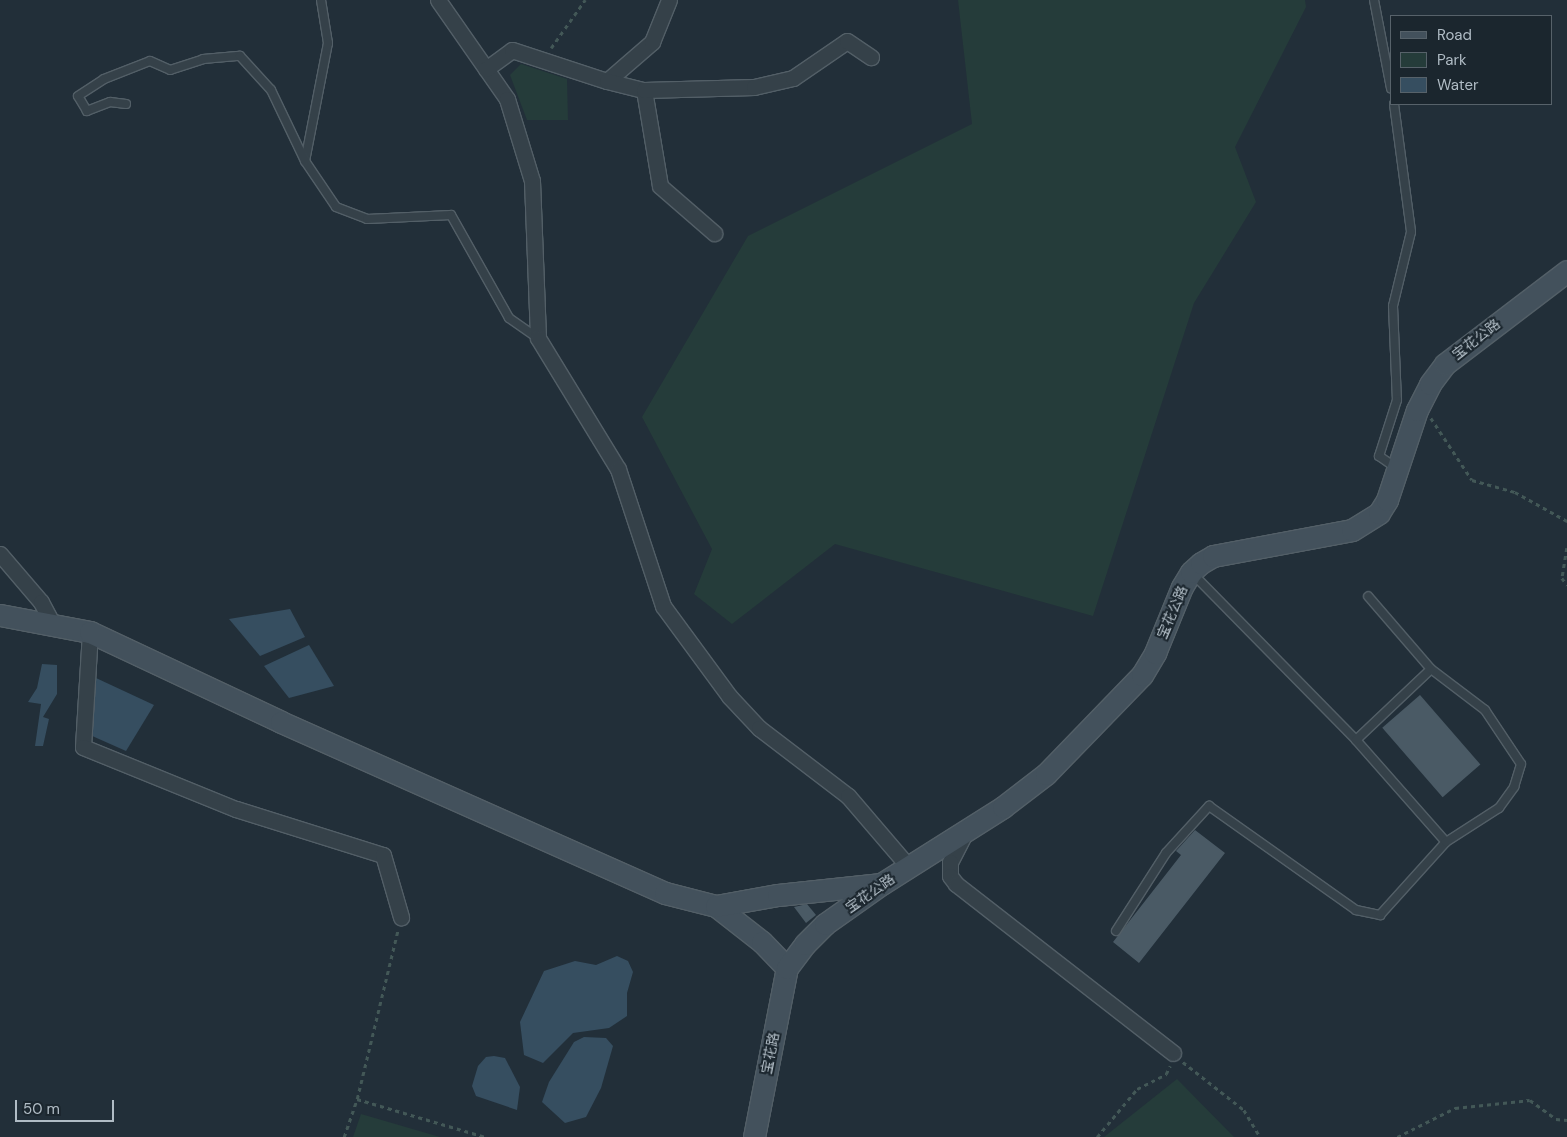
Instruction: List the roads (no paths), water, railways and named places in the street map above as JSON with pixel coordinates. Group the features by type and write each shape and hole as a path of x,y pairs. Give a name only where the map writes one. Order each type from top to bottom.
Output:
{"street":[{"path":"438,0 507,99 532,181 538,338 618,469 663,606 729,696 759,728 848,796 908,866"},
{"path":"607,80 652,42 670,0"},
{"path":"486,69 512,50 544,58 607,80 644,90 754,88 792,78 847,41 871,58"},
{"path":"644,90 660,186 714,233"},
{"name":"宝花公路","path":"787,968 825,924 908,866 967,830 1046,774 1142,675 1155,653 1191,572 1213,556 1352,530 1366,523 1379,512 1387,500 1421,402 1445,364 1567,271"},
{"path":"0,554 41,602 52,623"},
{"path":"0,615 52,623 90,632 281,722 665,893 716,906 883,883"},
{"path":"90,632 83,747 236,809 383,855 401,918"},
{"path":"967,830 950,862 950,876 956,884 1174,1055"},
{"path":"716,906 762,942 787,968"},
{"name":"宝花路","path":"754,1137 787,968"}],"lane":[{"path":"305,161 328,42 321,0"},
{"path":"1374,0 1390,83"},
{"path":"126,104 110,102 87,111 78,96 104,79 150,61 170,70 203,59 240,56 271,90 305,161 336,207 367,218 451,215 509,318 538,338"},
{"path":"1394,105 1411,232 1393,306 1397,400 1380,456 1397,469"},
{"path":"1191,572 1356,740 1446,842"},
{"path":"1116,931 1166,853 1209,806 1356,910 1380,915 1446,842 1498,808 1514,787 1521,764 1485,710 1431,669 1368,596"},
{"path":"1356,740 1431,669"}],"water":[{"path":"290,609 305,637 260,656 229,619"},
{"path":"309,645 334,686 289,698 264,666"},
{"path":"42,664 57,665 57,694 43,717 49,719 43,746 35,746 41,704 28,702 37,688"},
{"path":"96,678 154,705 126,751 90,735"},
{"path":"617,956 628,961 633,972 627,993 627,1016 609,1028 573,1033 543,1063 524,1055 520,1022 544,971 575,961 596,965"},
{"path":"584,1037 606,1038 613,1046 601,1088 586,1117 565,1123 542,1102 549,1082 574,1042"},
{"path":"486,1057 505,1058 520,1087 517,1110 476,1096 472,1086 478,1066"}]}
